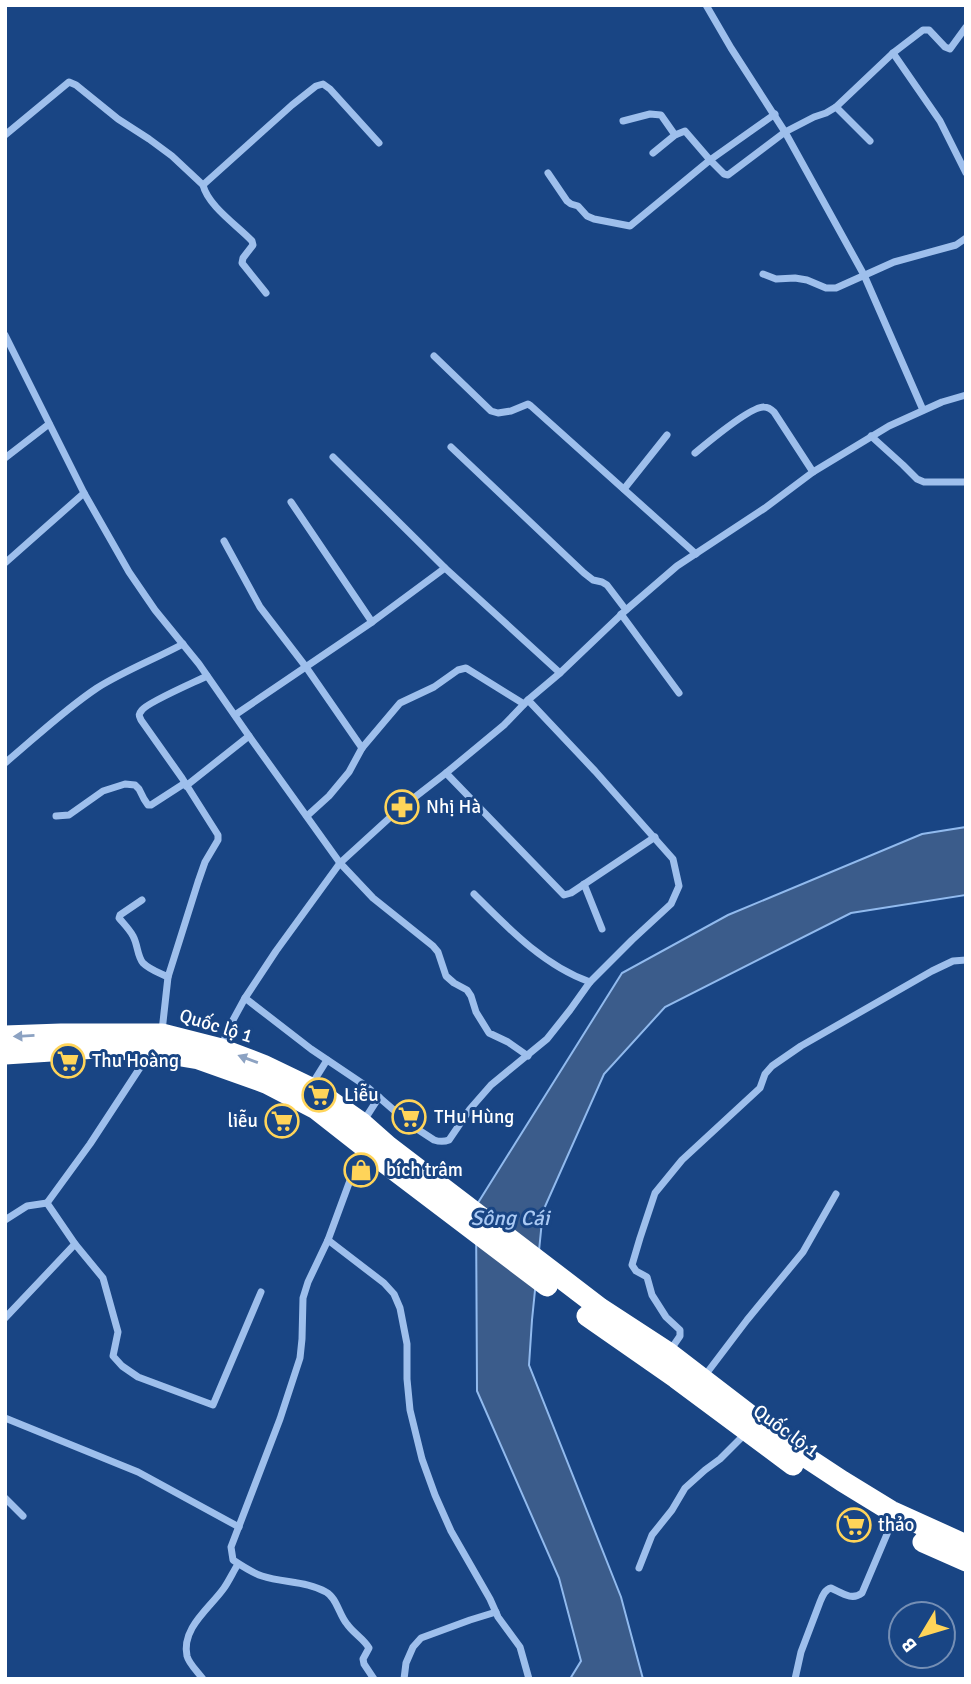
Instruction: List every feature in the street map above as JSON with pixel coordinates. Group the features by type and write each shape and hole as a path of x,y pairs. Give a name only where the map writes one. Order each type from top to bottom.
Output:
{"highway":[{"name":"Quốc lộ 1","path":"5,1037 61,1034 221,1049 309,1087 362,1123 385,1153"},
{"name":"Quốc lộ 1","path":"5,1054 157,1042 266,1083 316,1108 363,1146 385,1153"},
{"path":"385,1153 596,1313"},
{"name":"Quốc lộ 1","path":"596,1313 669,1353 798,1452 842,1482 891,1511 966,1545"},
{"name":"Quốc lộ 1","path":"596,1313 747,1432 839,1496 890,1527 966,1561"}],"street":[{"path":"706,5 786,132 864,275 923,410"},
{"path":"653,153 675,135 685,131 724,174 728,174 786,132 836,107 893,53 926,30 950,49 966,27"},
{"path":"893,53 940,121 966,173"},
{"path":"5,135 69,82 76,85 118,119 172,156 203,185 204,191 218,208 253,241 242,261 266,293"},
{"path":"203,185 316,86 323,84 379,143"},
{"path":"836,107 870,141"},
{"path":"623,121 657,114 664,118 675,135"},
{"path":"548,173 567,201 578,206 587,216 630,226 710,160 775,114"},
{"path":"763,274 776,279 807,280 831,289 894,262 956,245 966,238"},
{"path":"5,335 84,493 129,572 155,610 235,715 340,863 373,898 433,946 438,952 446,976 467,989 476,1012 489,1033 528,1056"},
{"path":"434,356 491,411 504,413 528,404 531,406 695,554"},
{"path":"221,1049 245,998 340,863 397,811 504,725 623,612 677,566 765,508 813,472 871,436 923,410 966,395"},
{"path":"695,453 744,416 761,407 767,407 774,411 813,472"},
{"path":"5,458 49,424"},
{"path":"624,489 667,435"},
{"path":"871,436 917,479 924,482 966,482"},
{"path":"451,447 584,573 607,586 679,693"},
{"path":"333,457 445,568 560,673"},
{"path":"5,563 84,493"},
{"path":"291,502 372,622"},
{"path":"224,541 260,607 306,667 362,748"},
{"path":"235,715 372,622 445,568"},
{"path":"5,763 97,689 183,644"},
{"path":"245,998 366,1086 422,1133 434,1140 445,1142 491,1085 547,1039 590,982 671,904 679,886 673,859 655,837 526,702 467,668 458,670 434,687 400,703 391,711 362,748 349,772 329,796 307,816"},
{"path":"5,1220 27,1206 47,1203 90,1144 157,1042 168,977 205,862 218,840 216,829 139,715 146,707 207,677"},
{"path":"56,816 69,815 103,791 125,784 135,785 148,805 151,805 186,785 249,736"},
{"path":"446,774 564,895 655,837"},
{"path":"584,884 602,929"},
{"path":"474,894 528,946 577,977 590,982"},
{"path":"142,900 119,918 133,936 144,964 168,977"},
{"path":"669,1353 680,1336 680,1330 666,1317 652,1295 647,1277 636,1271 632,1265 658,1189 682,1160 760,1088 765,1074 772,1066 932,971 953,961 966,960"},
{"path":"309,1087 327,1060"},
{"path":"362,1123 379,1097"},
{"path":"363,1146 328,1240 308,1282 303,1298 300,1358 280,1419 231,1547 233,1560 238,1564 262,1576 326,1592 333,1598 344,1622 366,1644 369,1651 363,1659 364,1664 374,1679"},
{"path":"702,1378 803,1252 836,1195"},
{"path":"47,1203 103,1278 118,1332 113,1356 138,1377 212,1405 261,1292"},
{"path":"328,1240 384,1283 394,1294 404,1325 410,1410 422,1459 451,1531 506,1630 520,1647 529,1679"},
{"path":"5,1318 75,1244"},
{"path":"5,1418 138,1472 239,1527"},
{"path":"639,1568 652,1535 685,1488 747,1432"},
{"path":"5,1498 23,1516"},
{"path":"796,1679 801,1652 824,1594 831,1588 852,1597 863,1593 890,1527"},
{"path":"203,1679 188,1659 190,1635 195,1622 223,1589 238,1564"},
{"path":"404,1679 406,1663 413,1647 421,1638 496,1612"}],"water":[{"name":"Sông Cái","path":"966,827 966,895 851,913 665,1007 604,1074 543,1211 529,1365 621,1597 643,1679 570,1679 581,1661 559,1578 477,1391 476,1206 622,973 728,915 922,834"}],"place":[{"name":"Nhị Hà","path":"402,807"},
{"name":"Thu Hoàng","path":"68,1061"},
{"name":"Liễu","path":"319,1095"},
{"name":"THu Hùng","path":"409,1117"},
{"name":"liễu","path":"282,1121"},
{"name":"bích trâm","path":"361,1170"},
{"name":"thảo","path":"854,1525"}]}
